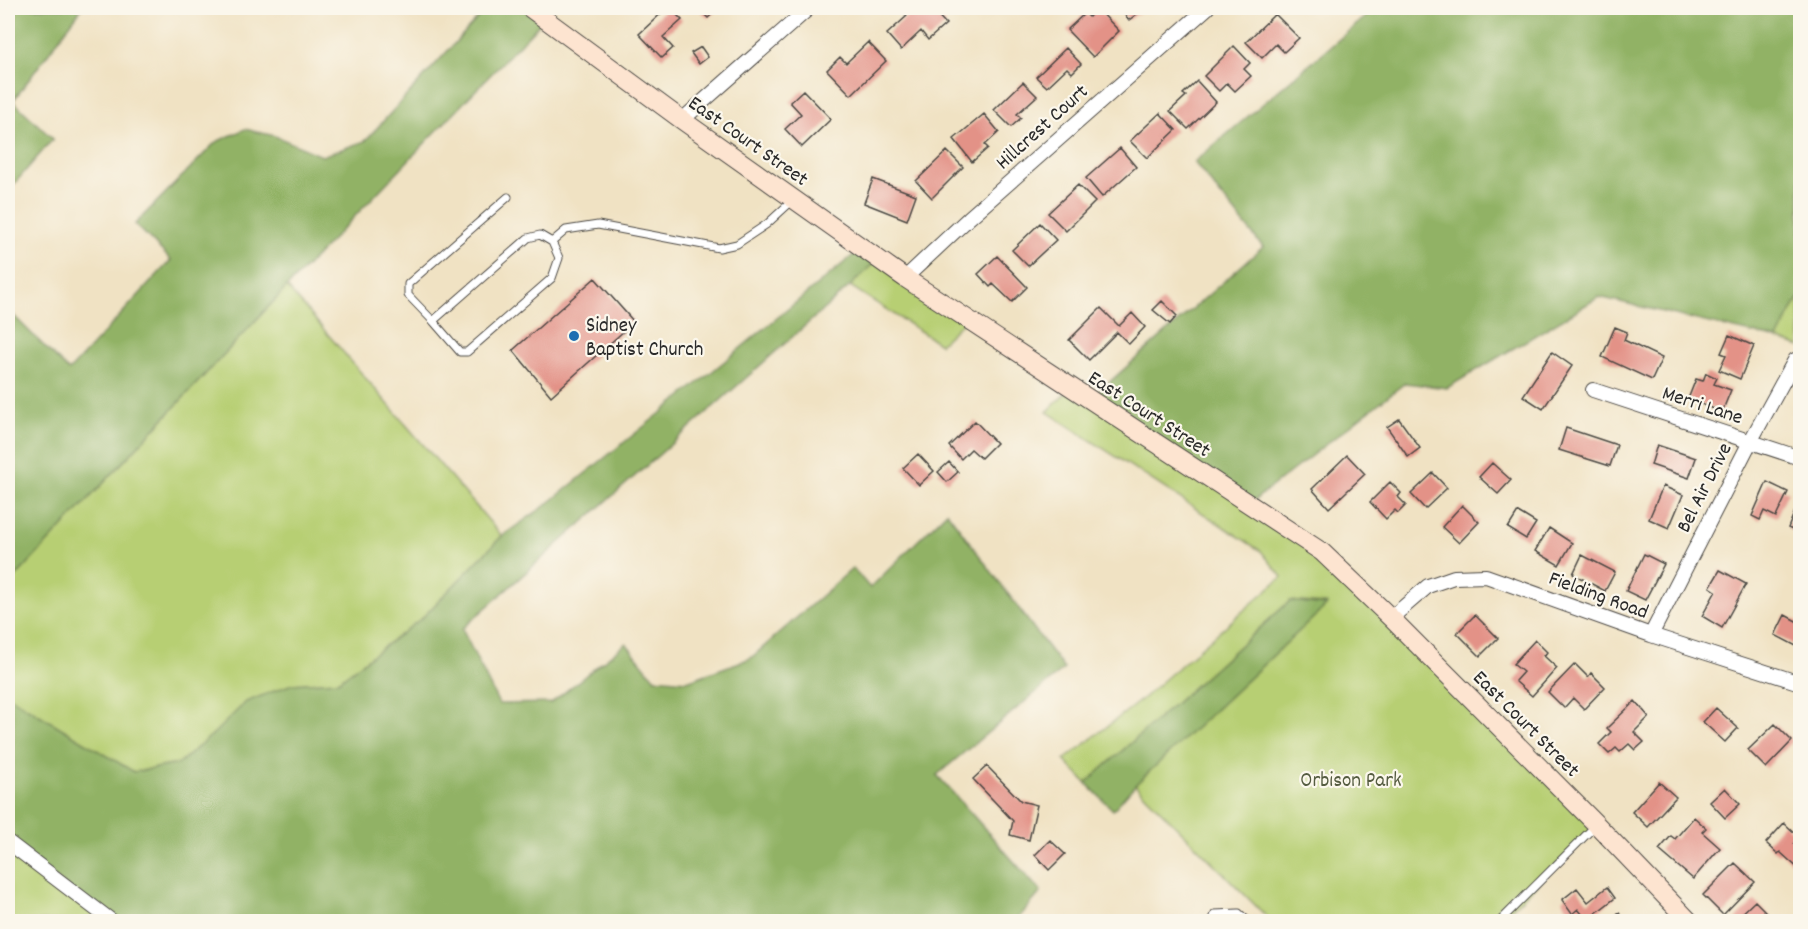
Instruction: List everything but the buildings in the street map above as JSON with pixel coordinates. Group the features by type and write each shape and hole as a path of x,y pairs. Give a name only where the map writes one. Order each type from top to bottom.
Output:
{"main road":[{"name":"East Court Street","path":"530,8 682,120 905,278 1322,552 1392,618 1689,921"}],"street":[{"path":"682,120 809,8"},
{"name":"Hillcrest Court","path":"905,278 1206,8"},
{"name":"Bel Air Drive","path":"1650,635 1749,442 1795,360"},
{"name":"Merri Lane","path":"1593,390 1800,458"},
{"name":"Fielding Road","path":"1392,618 1428,586 1454,577 1486,576 1650,635 1800,683"},
{"path":"8,842 113,921"}],"lane":[{"path":"433,321 528,238 540,235 552,242 559,258 552,278 467,352 460,352 408,295 408,284 508,196"},
{"path":"552,242 566,231 598,225 719,248 737,244 767,224 794,199"},
{"path":"1499,921 1597,825"},
{"path":"1212,921 1215,914 1239,913 1249,921"}],"green space":[{"path":"8,8 82,8 13,101 53,139 8,191"},
{"path":"487,8 530,8 545,18 287,287 8,585 8,310 69,371 171,260 135,224 216,142 245,129 275,136 322,156 365,141"},
{"path":"1376,8 1800,8 1800,295 1777,339 1599,297 1447,388 1405,383 1248,505 1089,400 1263,247 1194,162"},
{"path":"862,248 878,259 462,629 499,704 551,703 626,643 654,678 687,681 751,658 853,568 870,588 947,512 1064,669 937,775 1041,892 1015,922 113,921 8,842 8,696 134,772 178,764 246,702 292,684 338,681 422,618 502,536 546,505"},
{"path":"878,259 966,319 940,344 850,286"},
{"path":"287,287 502,536 422,618 338,681 292,684 212,735 178,764 134,772 8,696 8,585"},
{"path":"1800,295 1800,347 1777,339"},
{"name":"Orbison Park","path":"1071,388 1322,552 1597,825 1499,921 1271,921 1135,785 1326,604 1290,601 1086,783 1064,760 1141,700 1282,577 1261,551 1047,412"},
{"path":"1290,601 1327,605 1135,785 1113,810 1086,783"},
{"path":"8,842 113,921 8,921"}],"place":[{"name":"Sidney Baptist Church","path":"574,336"}]}
